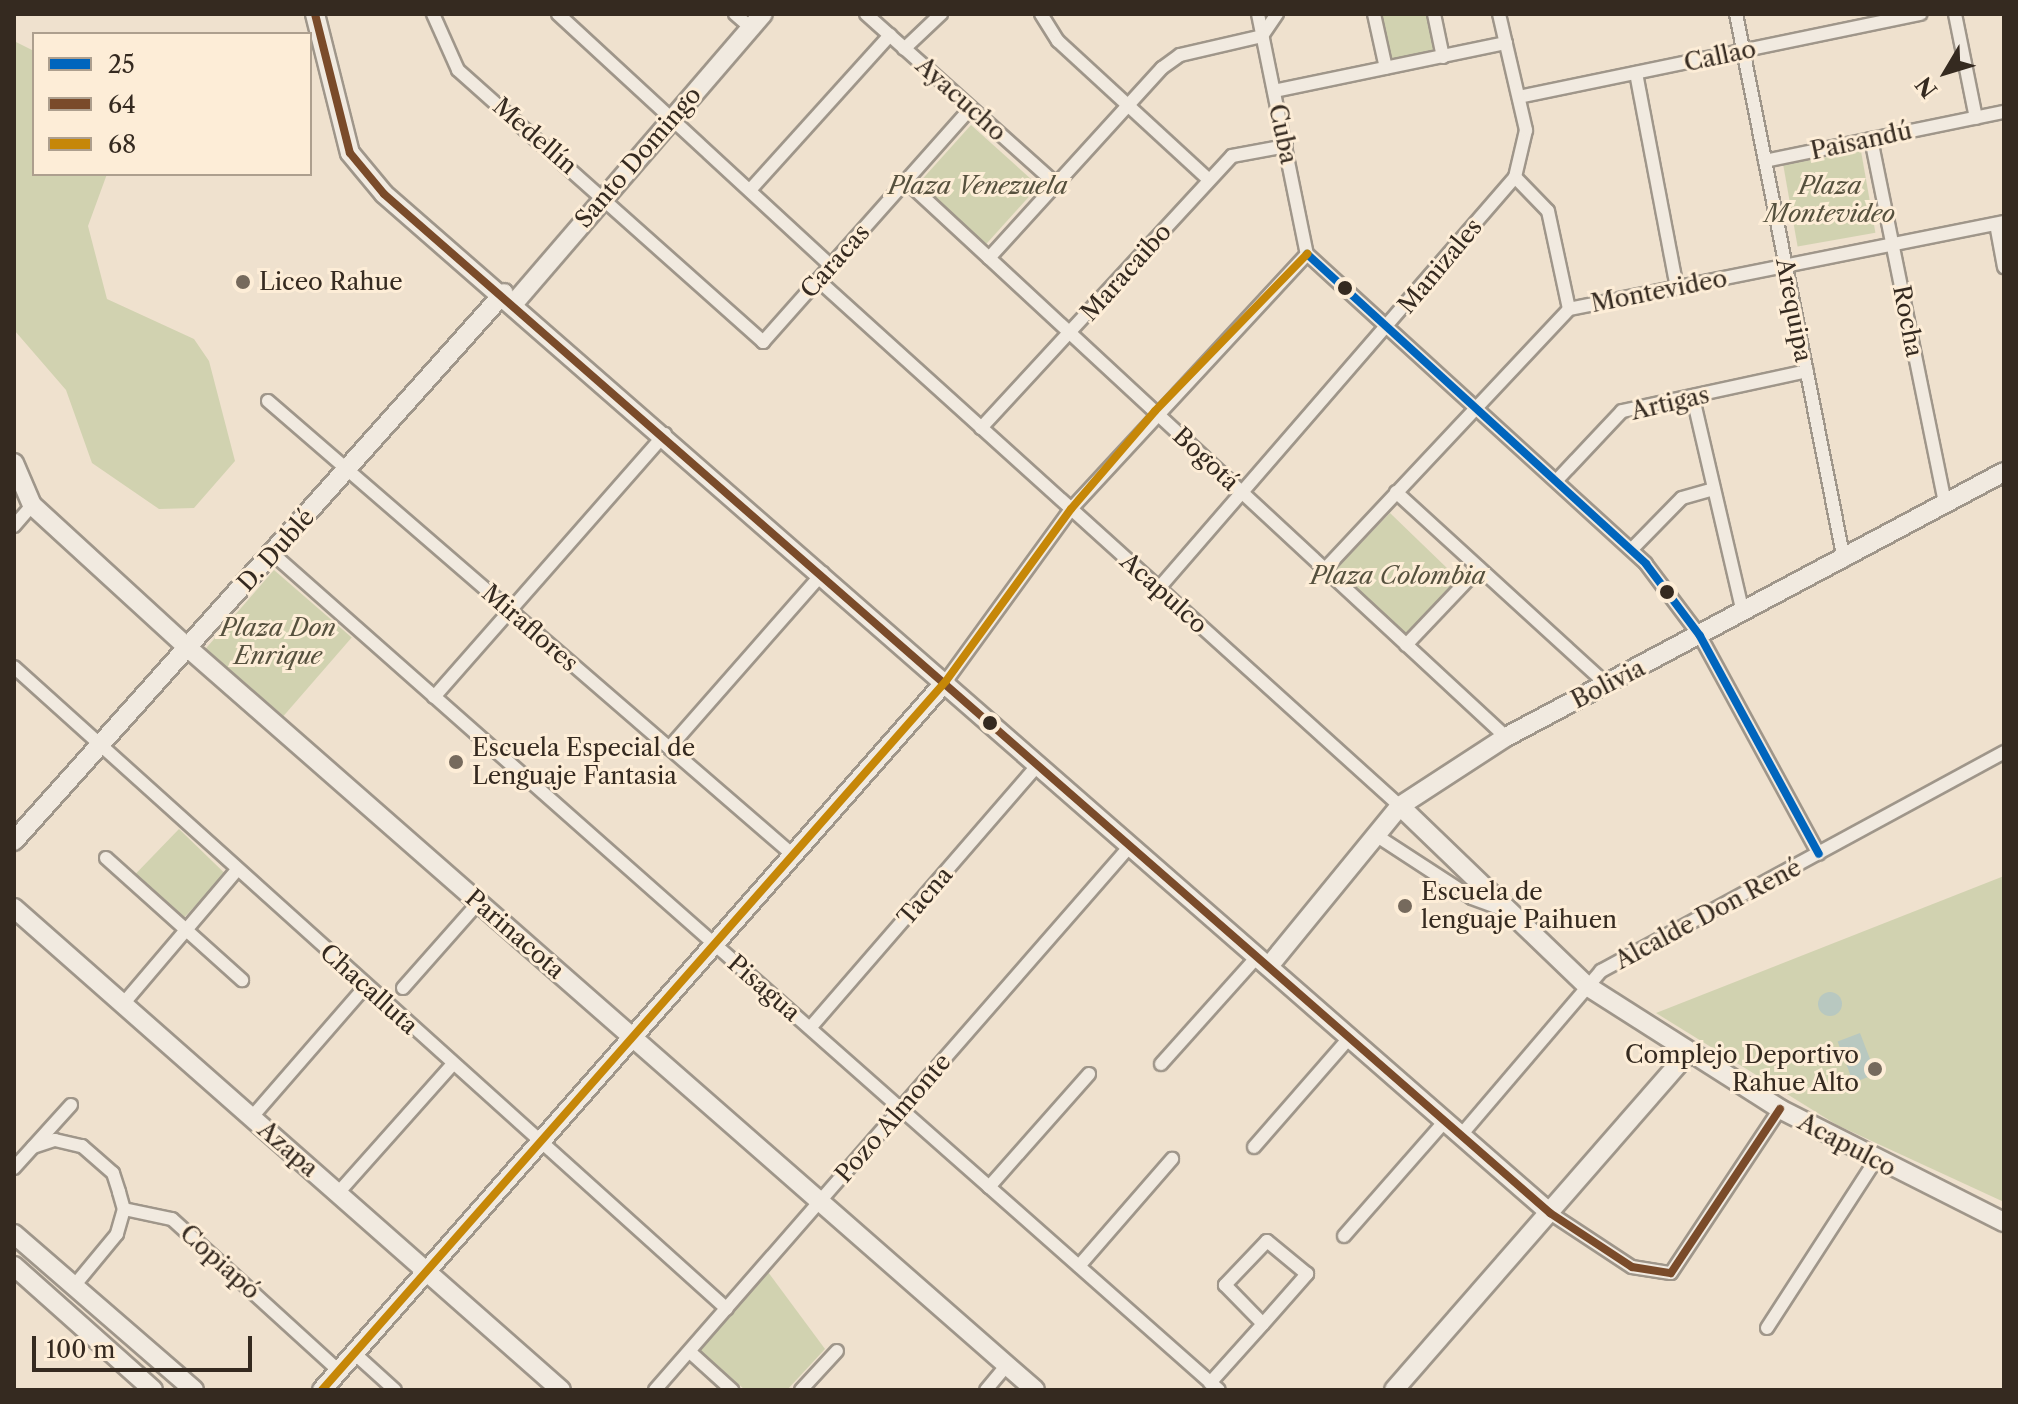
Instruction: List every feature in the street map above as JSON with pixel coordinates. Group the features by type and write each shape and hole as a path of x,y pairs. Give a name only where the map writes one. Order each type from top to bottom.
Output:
{"street":[{"path":"315,14 350,153 384,194 665,434 1550,1213 1632,1267 1671,1273 1780,1109"},
{"name":"Medellín","path":"433,14 458,70 604,195 763,342"},
{"path":"558,14 831,266"},
{"path":"735,14 757,21"},
{"name":"Ayacucho","path":"866,14 1056,184"},
{"path":"904,49 941,14"},
{"path":"1041,14 1058,41 1209,180"},
{"name":"Cuba","path":"1258,14 1307,254"},
{"path":"989,258 1128,104 1180,55 1262,36 1277,14"},
{"path":"1374,14 1386,68"},
{"path":"1434,14 1443,57"},
{"name":"Manizales","path":"1159,588 1515,177 1526,141 1499,14"},
{"name":"Arequipa","path":"1736,14 1844,560"},
{"name":"Callao","path":"1519,97 1921,14"},
{"path":"1955,14 1976,118"},
{"name":"Santo Domingo","path":"509,298 757,21"},
{"path":"750,190 890,35"},
{"path":"1274,91 1506,43"},
{"path":"1636,73 1677,288"},
{"name":"Caracas","path":"763,342 971,108"},
{"name":"Paisandú","path":"1765,161 2004,112"},
{"name":"Rocha","path":"1871,139 1945,504"},
{"name":"Maracaibo","path":"981,428 1232,156 1286,146"},
{"path":"1515,177 1548,211 1569,309"},
{"name":"Bogotá","path":"906,181 1506,737"},
{"path":"2000,223 2004,267"},
{"name":"Montevideo","path":"1325,569 1569,309 2000,223"},
{"path":"322,1390 946,681 1071,509 1155,411 1307,254 1632,549 1700,636 1819,854"},
{"name":"Acapulco","path":"818,280 1400,806 1587,986 1780,1109 1875,1161 2004,1222"},
{"name":"D. Dublé","path":"14,841 347,469 509,298"},
{"name":"Artigas","path":"1558,479 1622,411 1807,371"},
{"path":"1693,398 1743,613"},
{"name":"Miraflores","path":"268,401 793,855"},
{"path":"434,697 665,434"},
{"name":"Parinacota","path":"14,463 32,505 187,647 1035,1390"},
{"name":"Bolivia","path":"1263,961 1400,806 1506,737 1844,560 2004,472"},
{"path":"1632,549 1682,498 1714,489"},
{"path":"1396,492 1606,684"},
{"path":"14,526 32,505"},
{"name":"Pisagua","path":"273,554 1215,1386"},
{"path":"1406,645 1479,568"},
{"path":"669,748 823,573"},
{"name":"Chacalluta","path":"16,672 727,1309"},
{"name":"Alcalde Don René","path":"1461,1135 1601,971 2004,752"},
{"name":"Tacna","path":"810,1028 1039,764"},
{"name":"Acapulco","path":"1374,834 1472,898 1506,910"},
{"name":"Pozo Almonte","path":"655,1390 1131,845"},
{"path":"106,858 242,980"},
{"path":"123,1004 237,870"},
{"path":"403,988 479,902"},
{"name":"Azapa","path":"14,908 561,1390"},
{"path":"1161,1064 1263,961"},
{"path":"252,1117 366,986"},
{"path":"1254,1147 1350,1037"},
{"path":"1394,1390 1688,1053"},
{"path":"338,1193 453,1064"},
{"path":"989,1187 1089,1074"},
{"path":"14,1168 71,1105"},
{"path":"1344,1236 1445,1121"},
{"path":"33,1147 55,1140 100,1158 124,1209 108,1250 74,1286"},
{"path":"1079,1266 1172,1159"},
{"path":"1767,1328 1875,1161"},
{"name":"Copiapó","path":"124,1209 172,1219 339,1371"},
{"path":"16,1240 194,1390"},
{"path":"1215,1386 1307,1274 1267,1241 1225,1285 1263,1324"},
{"path":"14,1266 153,1390"},
{"path":"801,1390 837,1351"},
{"path":"690,1352 732,1390"},
{"path":"354,1353 395,1390"},
{"path":"986,1390 1007,1365"}],"green space":[{"path":"1378,14 1430,14 1438,53 1390,63"},
{"path":"14,41 32,50 32,176 106,176 88,226 107,299 194,339 209,361 235,461 194,508 159,509 92,463 66,390 15,331"},
{"name":"Plaza Venezuela","path":"971,125 1039,186 984,246 917,185"},
{"name":"Plaza Montevideo","path":"1861,151 1875,233 1798,246 1783,165"},
{"name":"Plaza Colombia","path":"1390,513 1458,579 1402,637 1334,571"},
{"name":"Plaza Don Enrique","path":"274,570 352,638 284,716 206,648"},
{"path":"179,829 226,874 181,921 134,876"},
{"name":"Complejo Deportivo Rahue Alto","path":"2004,876 2004,1202 1837,1125 1656,1013"},
{"path":"768,1272 825,1349 787,1390 745,1390 700,1350"}],"shaded area":[{"path":"1830,992 1839,995 1842,1004 1839,1013 1830,1016 1821,1013 1818,1004 1821,995"},
{"path":"1860,1033 1876,1074 1853,1083 1838,1042"}],"transit line":[{"name":"64","path":"315,14 350,153 384,194 1550,1213 1632,1267 1671,1273 1780,1109"},
{"name":"25","path":"1307,254 1646,564 1700,636 1819,854"},
{"name":"68","path":"322,1390 946,681 1071,509 1155,411 1307,254"}],"place":[{"name":"Liceo Rahue","path":"243,282"},
{"name":"Escuela Especial de Lenguaje Fantasia","path":"456,762"},
{"name":"Escuela de lenguaje Paihuen","path":"1405,906"},
{"name":"Complejo Deportivo Rahue Alto","path":"1875,1069"}]}
